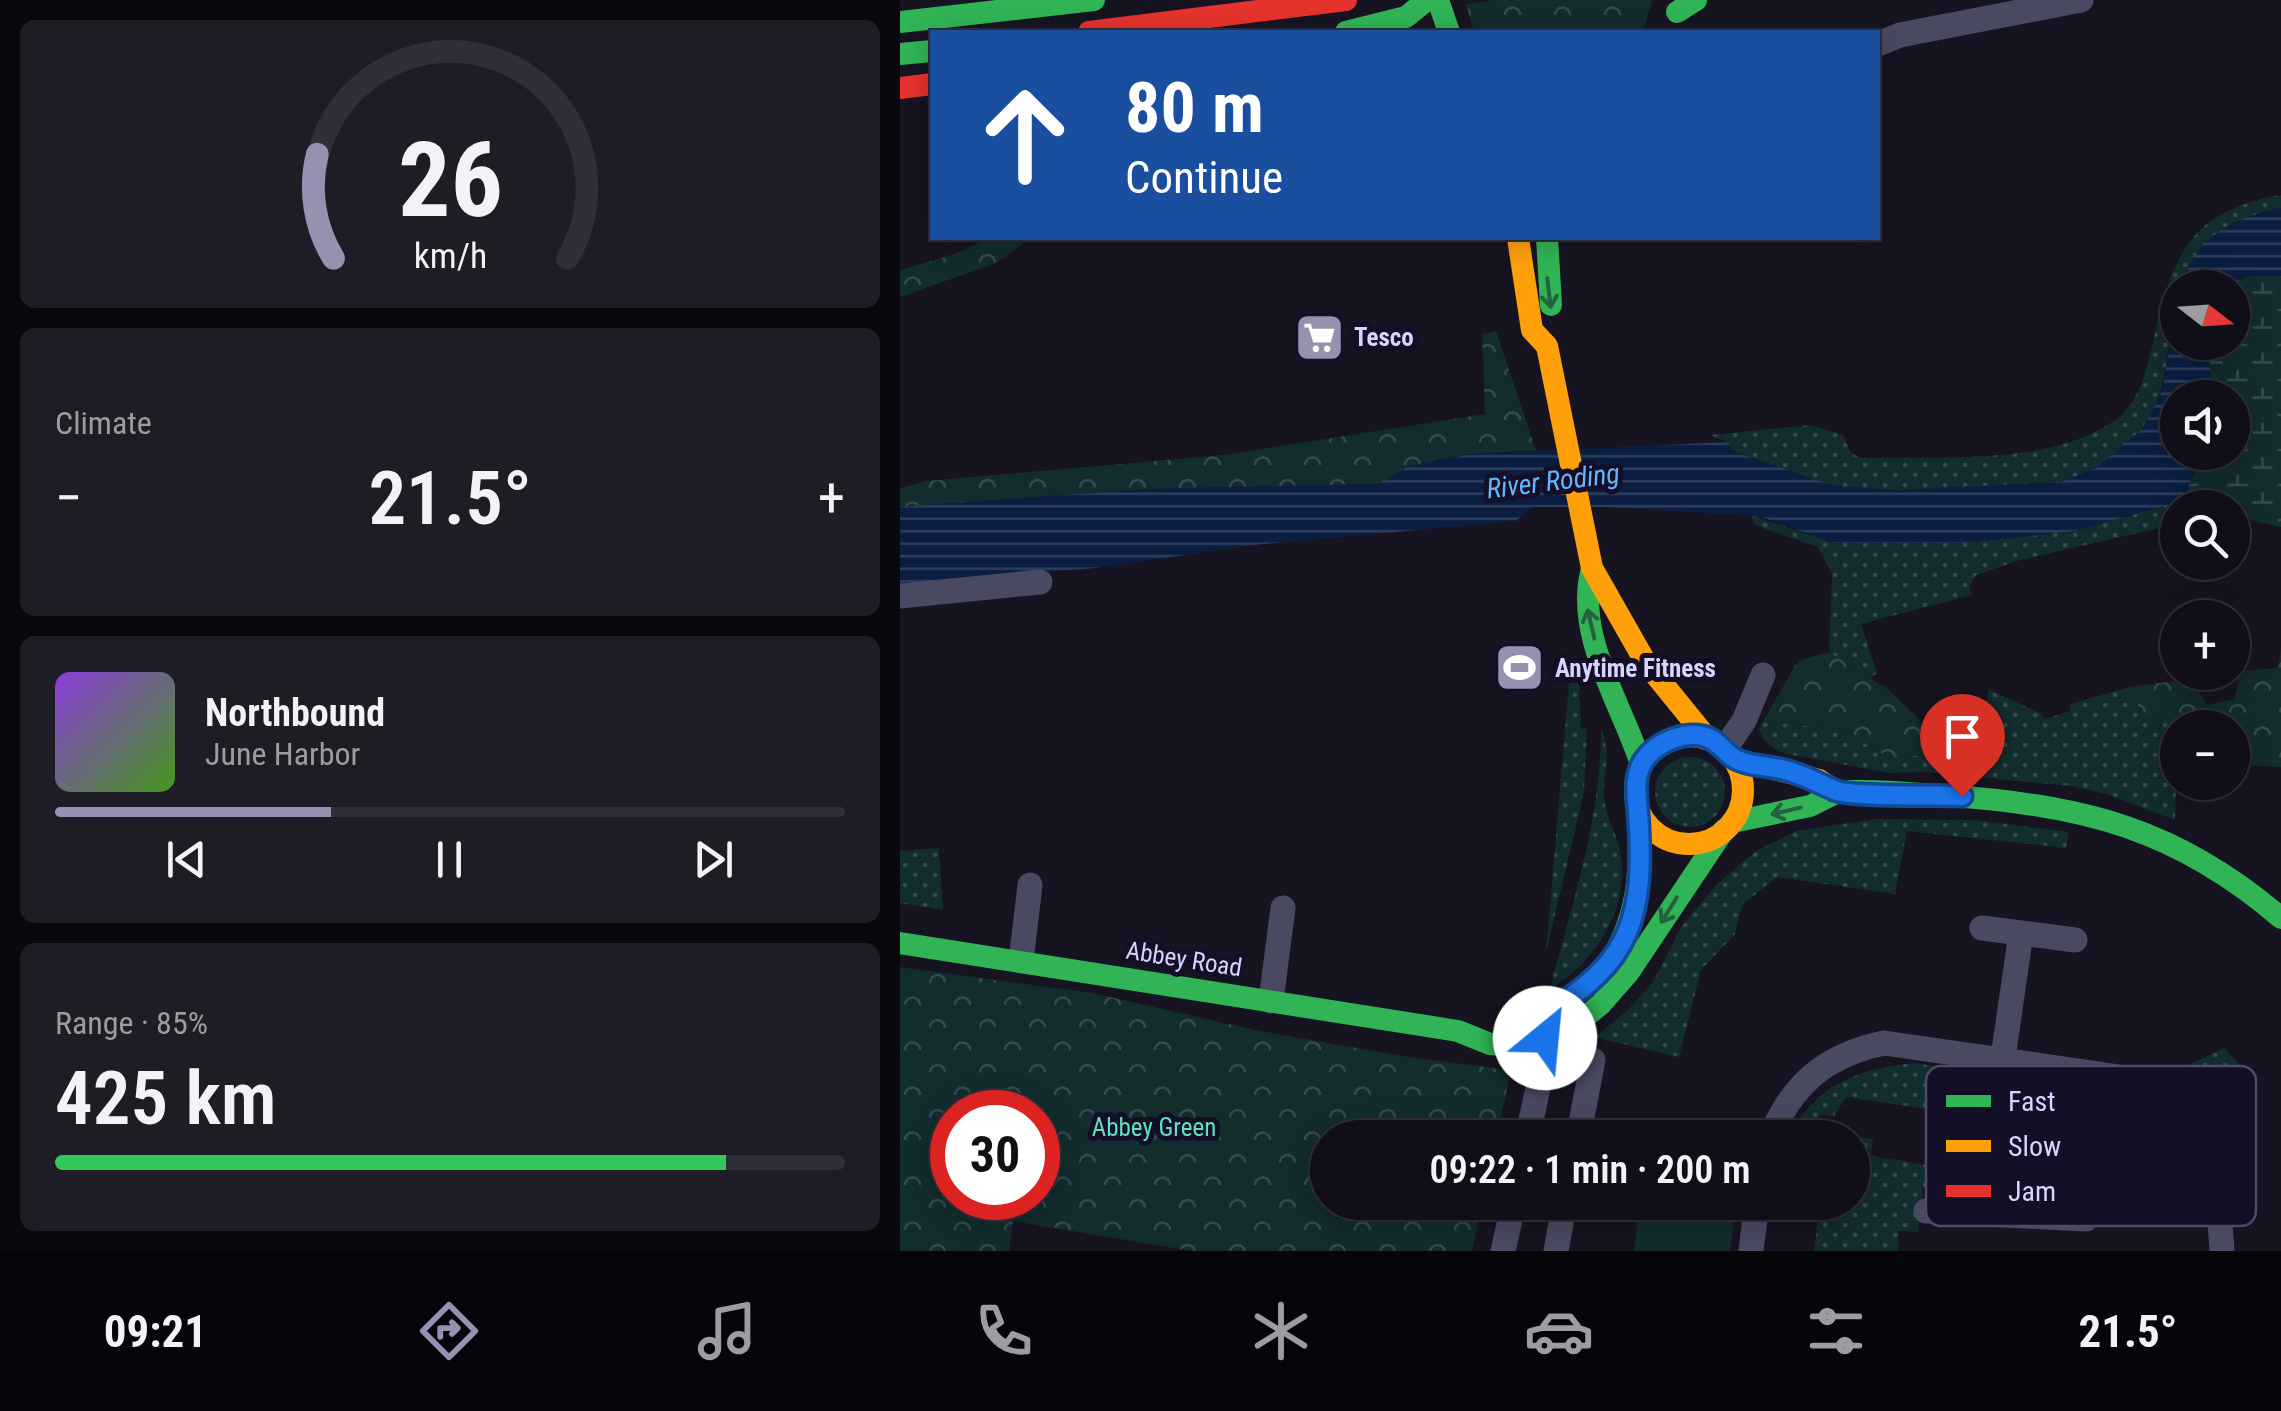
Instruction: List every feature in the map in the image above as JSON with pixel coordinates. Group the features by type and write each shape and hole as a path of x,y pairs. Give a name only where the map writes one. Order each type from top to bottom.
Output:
{"main road":[{"path":"900,22 1094,0"},
{"path":"1105,30 1346,0"},
{"path":"1355,30 1406,18 1427,0"},
{"path":"1438,0 1447,30"},
{"path":"900,54 930,50"},
{"path":"900,88 930,84"},
{"path":"1518,240 1532,330 1547,346 1592,568 1603,580 1627,634 1659,682 1722,748 1741,797 1728,826 1679,894 1639,962 1613,994 1573,1025 1542,1019"},
{"path":"1546,240 1554,333 1547,346"},
{"path":"1592,568 1584,584 1591,626 1608,682 1633,735 1641,764 1635,788 1641,872 1637,908 1618,950 1593,979"},
{"path":"1641,764 1662,743 1690,735 1819,780 1837,792"},
{"path":"1638,808 1652,830 1676,842 1703,842 1728,826 1814,805 1837,792 1990,797 2046,804 2128,824 2172,842 2215,866 2281,918"},
{"name":"Abbey Road","path":"900,943 1458,1031 1492,1045 1523,1044 1542,1019"},
{"name":"Abbey Road","path":"1458,1031 1496,1022"}],"street":[{"path":"1880,43 2082,0"},
{"path":"900,596 1040,582"},
{"path":"1722,748 1744,721 1762,675"},
{"path":"1020,961 1030,885"},
{"path":"1271,1000 1283,908"},
{"path":"1982,928 2074,940"},
{"path":"2002,1066 2021,933"},
{"path":"1532,1120 1543,1068 1542,1019"},
{"path":"1780,1120 1792,1097 1811,1075 1853,1050 1884,1043 2049,1066"},
{"path":"1581,1120 1593,1060"},
{"path":"1504,1251 1510,1220"},
{"path":"1556,1251 1562,1220"},
{"path":"1750,1251 1754,1220"},
{"path":"2220,1226 2222,1251"}],"green space":[{"path":"1494,0 1652,0 1644,30 1473,30 1466,4"},
{"path":"2281,195 2281,208 2229,226 2211,239 2189,270 2174,270 2204,226 2249,202"},
{"path":"985,240 1028,240 996,263 900,297 900,270 952,255"},
{"path":"2250,276 2281,276 2281,527 2250,520 2250,490 2189,490 2196,470 2250,470 2250,380 2210,380 2209,360 2250,360"},
{"path":"2160,312 2160,360 2166,360 2152,413 2136,436 2102,464 2056,483 1918,491 1855,489 1783,470 1733,451 1728,442 1710,435 1811,425 1843,435 1851,453 1860,458 1995,456 2030,451 2093,433 2119,417 2138,392"},
{"path":"1496,331 1536,451 1435,460 1378,484 1145,489 900,507 900,488 927,481 1223,455 1485,414 1482,334"},
{"path":"2160,507 2160,528 2020,560 1976,575 1969,587 1972,595 1861,624 1877,673 1870,678 1829,652 1832,574 1818,547 1754,525 1751,515 1834,543 1964,543 2075,531"},
{"path":"2281,650 2281,767 2250,766 2250,710 2160,710 2160,720 2144,720 2130,687 2160,683 2160,690 2198,690 2207,705 2235,699 2237,690 2250,690 2250,670 2278,668"},
{"path":"1829,652 1889,690 1936,736 1976,738 1975,758 1884,755 1844,730 1763,721 1798,661"},
{"path":"1569,683 1579,683 1581,728 1587,729 1584,792 1546,953"},
{"path":"2130,687 2144,720 2160,720 2160,800 2176,800 2175,820 2107,794 2071,786 1925,772 1890,773 1786,754 1769,745 1759,729 1763,721 1844,730 1884,755 1974,758 1989,690 2040,713 2045,719 2070,711 2070,704"},
{"path":"1601,728 1607,755 1605,804 1620,850 1620,891 1607,930 1596,947 1583,963 1550,988 1591,827"},
{"path":"1690,757 1714,768 1725,792 1714,816 1690,827 1666,816 1655,792 1666,768"},
{"path":"1876,819 1975,820 2069,832 2066,848 1907,831 1895,894 1777,877 1742,905 1735,934 1701,970 1679,1057 1598,1038 1591,1046 1581,1048 1627,1011 1653,982 1681,927 1718,883 1756,851 1796,831"},
{"path":"939,848 943,910 900,903 900,851"},
{"name":"Abbey Green","path":"900,967 1092,993 1255,1030 1507,1070 1509,1079 1501,1120 1310,1120 1310,1220 1478,1220 1472,1251 1192,1251 1013,1221 1009,1251 900,1251"},
{"path":"2224,1048 2241,1066 2186,1066"},
{"path":"1915,1063 1933,1066 1926,1066 1926,1109 1846,1097 1834,1116 1799,1120 1840,1082 1874,1070"},
{"path":"1870,1139 1871,1156 1926,1165 1918,1232 1899,1231 1898,1251 1814,1251 1818,1220 1870,1220"},
{"path":"1638,1220 1734,1220 1730,1251 1634,1251"}],"water":[{"path":"2281,208 2281,276 2250,276 2250,270 2187,270 2217,232"},
{"path":"2167,360 2210,360 2210,380 2164,380"},
{"name":"River Roding","path":"2160,394 2160,470 2196,470 2189,490 2160,490 2160,507 2075,531 1965,543 1834,543 1759,516 1532,507 1516,521 1254,545 1096,568 900,583 900,507 1145,489 1378,484 1409,466 1471,454 1728,442 1733,451 1834,486 1896,490 2061,482 2096,468 2140,431"}],"traffic: fast":[{"path":"900,22 1094,0"},
{"path":"1354,30 1406,17 1427,0"},
{"path":"1438,0 1448,30"},
{"path":"1677,12 1696,0"},
{"path":"900,54 930,51"},
{"path":"1547,240 1551,305"},
{"path":"1592,568 1588,593 1594,643 1641,764"},
{"path":"1732,822 1810,806 1836,793 1852,791 2044,806 2128,827 2167,843 2205,863 2281,918"},
{"path":"1610,961 1628,924 1637,887 1637,807"},
{"path":"900,943 1458,1031 1490,1044 1512,1046 1540,1039 1584,1018 1601,1004 1629,972 1724,830"}],"traffic: slow":[{"path":"1518,240 1532,330 1547,346 1592,568 1646,663 1706,737"},
{"path":"1689,736 1710,740 1727,752 1739,769 1743,790 1739,811 1727,828 1710,840 1689,844 1668,840 1651,828 1639,811 1635,790 1639,769 1651,752 1668,740 1689,736"},
{"path":"1734,759 1819,780 1837,792"}],"traffic: jam":[{"path":"1105,30 1346,0"},
{"path":"900,88 930,84"}],"place":[{"name":"Tesco","path":"1319,337"},
{"name":"Anytime Fitness","path":"1520,668"}],"route":[{"path":"1545,1038 1542,1014 1602,971 1618,950 1637,908 1640,844 1635,788 1641,764 1662,743 1690,735 1706,736 1734,759 1819,780 1837,792 1962,796"}]}
